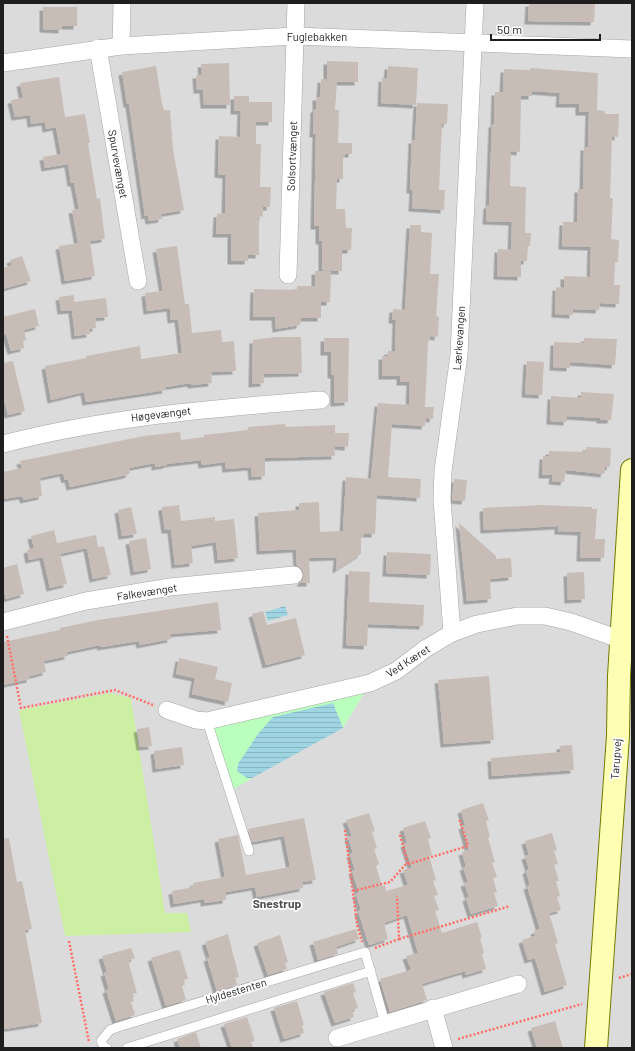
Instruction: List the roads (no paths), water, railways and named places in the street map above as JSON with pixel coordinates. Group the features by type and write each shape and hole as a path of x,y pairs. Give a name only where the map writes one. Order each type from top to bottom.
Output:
{"street":[{"path":"121,46 122,3"},
{"name":"Solsortvænget","path":"288,275 296,3"},
{"name":"Lærkevangen","path":"452,633 442,499 443,471 459,355 475,3"},
{"name":"Fuglebakken","path":"3,63 98,48 295,36 632,49"},
{"name":"Spurvevænget","path":"98,48 138,280"},
{"name":"Høgevænget","path":"3,444 36,435 123,419 209,408 321,400"},
{"name":"Tarupvej","path":"596,1048 598,1000 618,744 619,676 629,563 632,470"},
{"name":"Falkevænget","path":"3,622 86,601 163,588 294,575"},
{"name":"Ved Kæret","path":"167,710 196,720 207,721 370,683 396,671 425,649 452,633 477,624 517,616 545,616 571,622 622,640"},
{"path":"337,1038 433,1008 518,984"},
{"path":"433,1008 443,1046"}],"lane":[{"path":"207,721 249,851"},
{"name":"Hyldestenten","path":"107,1048 104,1047 101,1041 110,1030 365,951 371,971 127,1048"},
{"path":"371,971 385,1023"}],"water":[{"path":"285,606 288,615 268,621 265,612"},
{"path":"333,703 343,728 252,778 247,778 237,771 238,764 258,734 273,717"}],"district":[{"name":"Snestrup","path":"277,904"}]}
